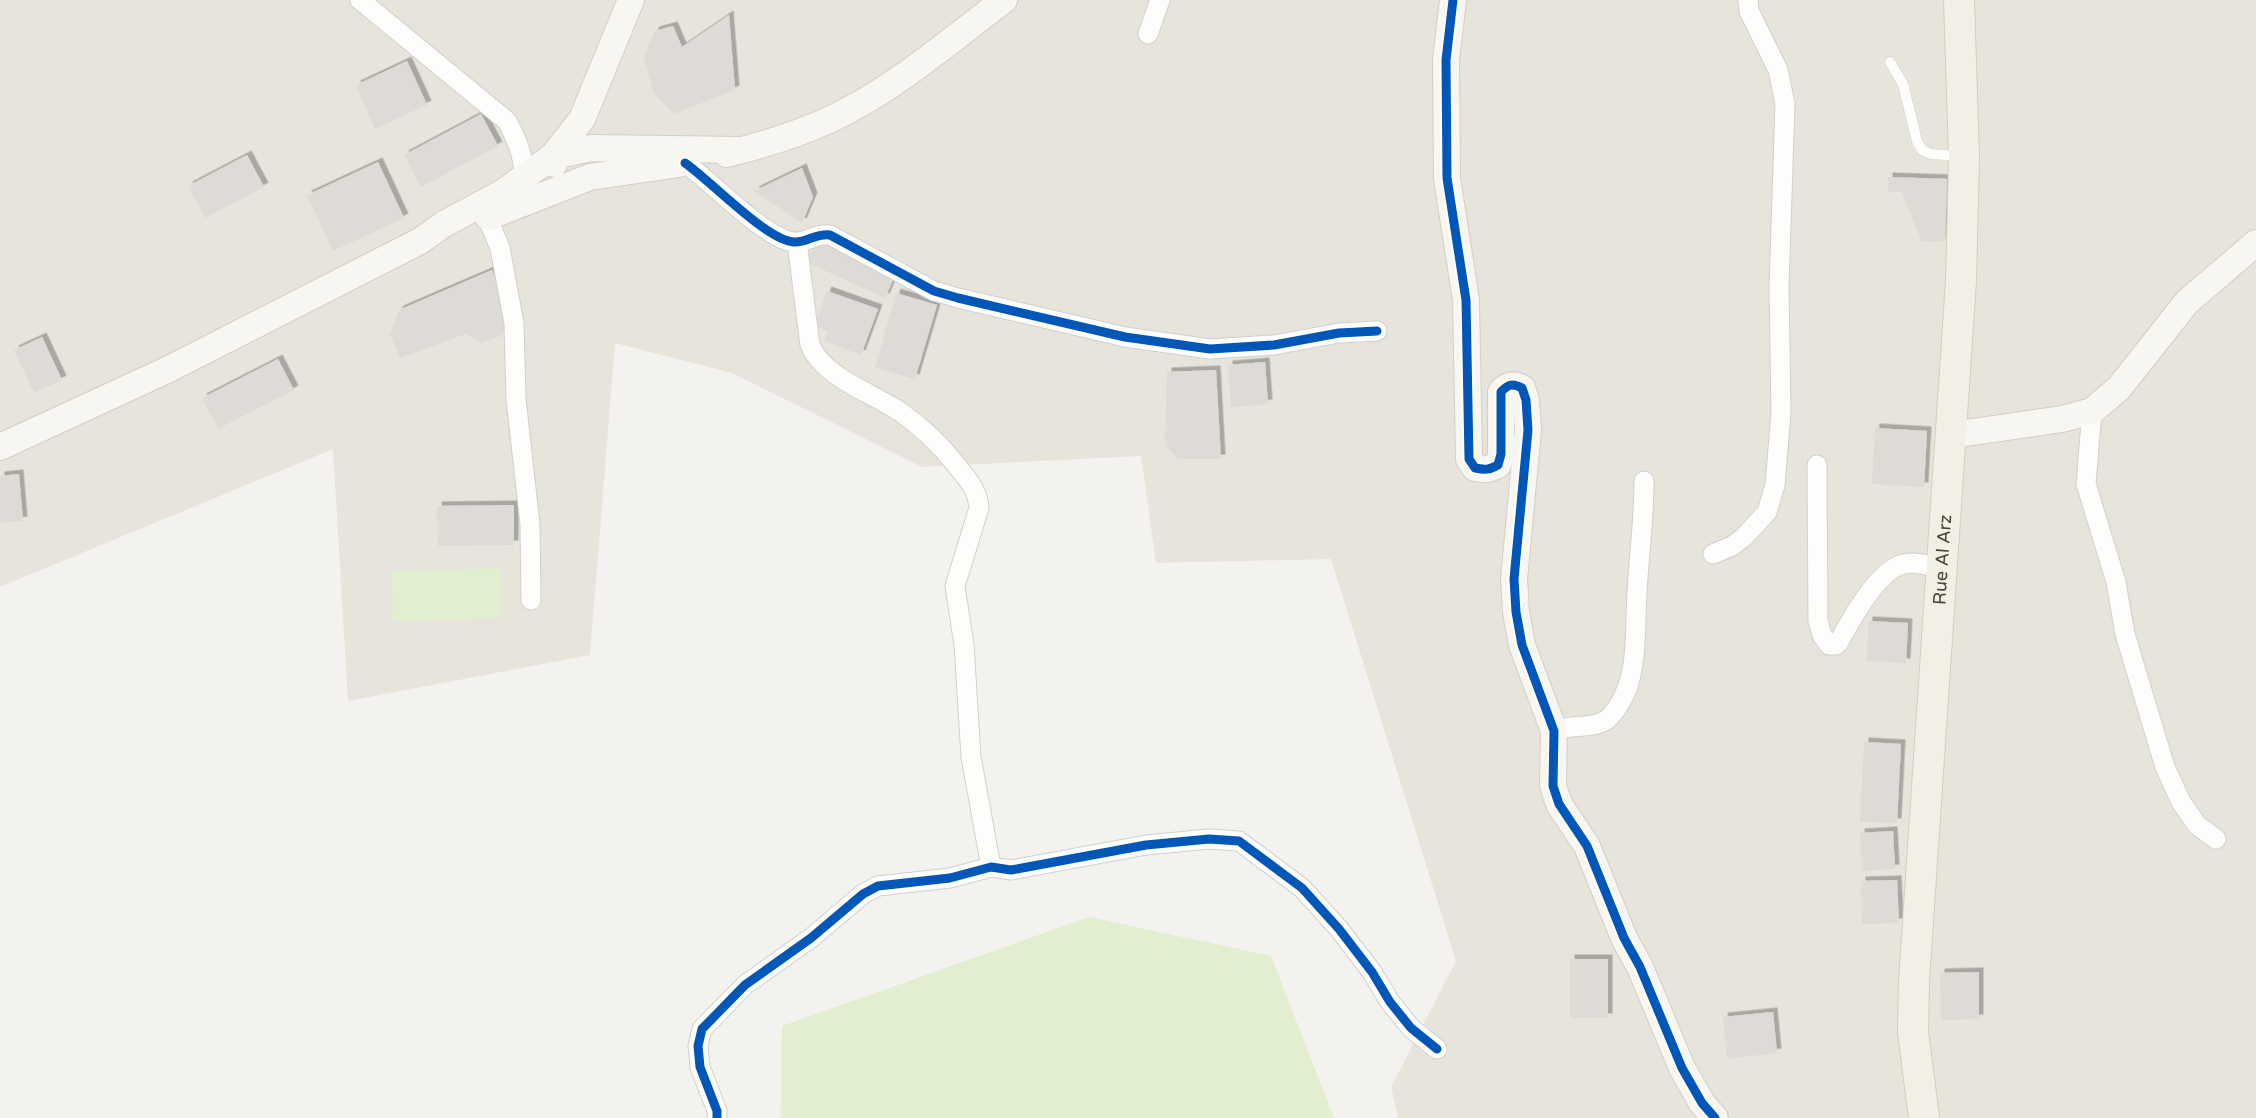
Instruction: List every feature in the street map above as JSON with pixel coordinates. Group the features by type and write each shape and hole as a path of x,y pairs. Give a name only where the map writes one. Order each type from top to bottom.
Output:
{"main road":[{"path":"420,241 444,224 485,204 553,156 582,119 631,0"},
{"path":"590,177 591,148 612,92 640,0"},
{"path":"0,447 167,370 420,241 590,177 685,163 743,150 792,135 847,112 918,64 1004,0"},
{"path":"1453,0 1446,60 1447,178 1466,300 1469,459 1475,468 1490,470 1498,465 1501,454 1501,393 1506,386 1514,384 1522,388 1527,408 1528,430 1514,579 1516,612 1522,645 1554,731 1553,786 1559,803 1587,846 1624,938 1640,967 1682,1068 1702,1103 1715,1118"},
{"name":"Rue Al Arz","path":"1924,1118 1913,1032 1914,981 1961,281 1964,157 1959,0"},
{"path":"553,156 591,148 743,150"},
{"path":"553,156 555,189"},
{"path":"1952,435 2062,419 2092,411 2119,388 2187,302 2256,243"}],"street":[{"path":"360,0 507,121 524,160 524,178"},
{"path":"1148,34 1160,0"},
{"path":"1713,554 1732,546 1744,537 1767,512 1775,485 1781,413 1779,287 1785,104 1778,70 1749,11 1748,0"},
{"path":"685,163 705,176 768,230 787,241 797,242 815,235 830,235 934,291 958,298 1095,330 1190,347 1239,349 1339,333 1377,331"},
{"path":"487,217 500,248 514,323 516,399 530,524 531,600"},
{"path":"797,242 810,345 815,357 824,367 879,399 928,433 971,483 979,498 979,508 955,586 965,657 971,757 991,867"},
{"path":"2092,411 2086,484 2116,582 2126,634 2165,767 2181,802 2197,825 2216,839"},
{"path":"1818,465 1818,621 1822,635 1829,645 1839,642 1861,604 1892,569 1908,563 1942,569"},
{"path":"1554,731 1563,727 1598,723 1609,717 1627,692 1634,651 1644,522 1644,481"},
{"path":"717,1118 717,1111 700,1067 698,1046 702,1029 745,985 811,938 863,894 878,886 950,878 991,867 1011,870 1146,845 1209,839 1239,841 1302,888 1348,940 1411,1028 1437,1049"}],"lane":[{"path":"1890,62 1903,84 1917,141 1922,150 1931,155 1964,157"}],"shaded area":[{"path":"0,0 2256,0 2256,1118 1398,1118 1391,1087 1456,961 1331,559 1156,563 1141,456 922,467 732,373 615,343 590,655 348,701 333,449 0,587"}],"green space":[{"path":"500,568 502,618 393,621 391,572"},
{"path":"1089,917 1271,956 1334,1118 781,1118 782,1026"}],"building":[{"path":"729,15 735,90 674,114 653,93 644,55 655,31 673,26 682,47"},
{"path":"407,61 427,105 375,129 356,85"},
{"path":"481,114 498,146 421,187 404,155"},
{"path":"247,155 264,187 205,218 188,186"},
{"path":"378,162 404,218 333,251 307,195"},
{"path":"802,168 813,197 802,223 754,191"},
{"path":"1888,177 1947,179 1945,241 1922,242 1902,192 1888,192"},
{"path":"817,238 896,273 885,298 806,262"},
{"path":"492,270 508,309 503,335 481,343 466,334 400,358 390,335 399,310"},
{"path":"827,291 878,309 861,355 824,341 828,331 814,326"},
{"path":"896,293 937,305 915,379 875,368"},
{"path":"42,337 62,380 34,393 14,350"},
{"path":"278,359 294,390 218,429 202,398"},
{"path":"1265,362 1268,404 1231,407 1228,365"},
{"path":"1216,370 1221,459 1178,459 1165,445 1167,372"},
{"path":"1875,428 1927,431 1924,487 1872,484"},
{"path":"19,474 23,521 0,523 0,476"},
{"path":"514,505 514,545 438,546 437,506"},
{"path":"1868,621 1908,623 1906,663 1867,661"},
{"path":"1864,742 1901,744 1897,823 1860,822"},
{"path":"1893,831 1895,869 1862,871 1860,833"},
{"path":"1897,880 1899,923 1862,924 1861,881"},
{"path":"1570,959 1608,959 1608,1018 1570,1018"},
{"path":"1979,972 1979,1019 1941,1020 1940,973"},
{"path":"1773,1012 1777,1053 1727,1059 1723,1017"}],"cycle path":[{"path":"1453,0 1446,60 1447,178 1466,300 1469,459 1475,468 1487,469 1498,465 1501,454 1501,392 1511,385 1522,388 1526,400 1528,430 1514,579 1516,612 1522,645 1554,731 1553,786 1559,804 1587,846 1624,938 1640,967 1682,1068 1702,1103 1715,1118"},
{"path":"685,163 754,221 782,239 798,242 820,235 830,235 934,291 958,298 1125,337 1210,349 1274,345 1339,333 1377,331"},
{"path":"717,1118 717,1111 700,1067 698,1046 702,1029 745,985 811,938 863,894 878,886 950,878 991,867 1011,870 1146,845 1209,839 1239,841 1302,888 1339,929 1411,1028 1437,1049"}]}
